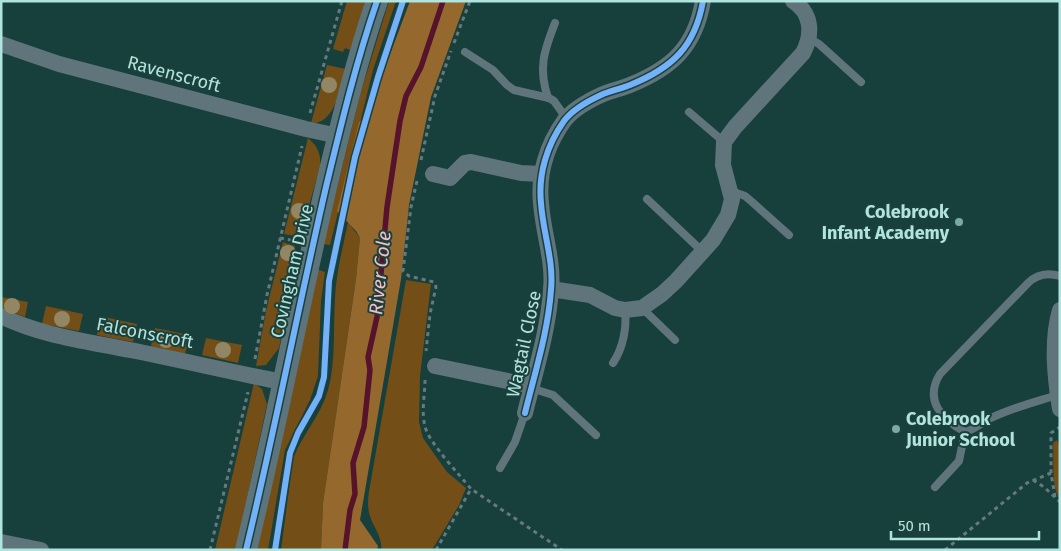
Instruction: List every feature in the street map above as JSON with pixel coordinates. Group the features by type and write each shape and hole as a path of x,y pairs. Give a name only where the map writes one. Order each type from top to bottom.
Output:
{"street":[{"name":"Covingham Drive","path":"246,550 305,275 338,136 377,1"},
{"name":"Wagtail Close","path":"525,413 541,350 552,289 549,253 541,204 541,174 551,146 566,118 586,102 651,76 678,57 695,30 703,1"},
{"path":"552,289 590,295 615,308 625,310 642,308 676,281 714,240 731,206 731,191 723,165 724,142 803,53 810,39 808,18 793,1"},
{"name":"Ravenscroft","path":"1,44 59,64 338,136"},
{"path":"425,176 450,178 465,163 471,162 521,173 541,174"},
{"path":"1059,402 1055,328 1060,310"},
{"name":"Falconscroft","path":"1,316 23,326 55,335 282,382"},
{"name":"Wagtail Close","path":"428,365 531,387"},
{"path":"1,542 41,550"}],"lane":[{"path":"548,98 542,76 542,56 555,23"},
{"path":"810,39 820,44 861,82"},
{"path":"465,52 493,70 507,86 514,90 554,101 566,118"},
{"path":"689,112 724,142"},
{"path":"731,191 745,196 788,235"},
{"path":"647,199 703,252"},
{"path":"1059,402 1011,410 988,419 970,431 964,432 947,418 934,403 934,388 940,374 1035,276 1051,273 1060,276"},
{"path":"642,308 675,340"},
{"path":"612,363 620,350 626,321 625,310"},
{"path":"531,387 558,398 596,435"},
{"path":"500,468 515,442 525,413"},
{"path":"935,488 959,461 964,432"}],"path":[{"path":"210,550 252,376 267,295 315,91 342,1"},
{"path":"421,162 435,96 470,1"},
{"path":"425,176 411,207 403,271 409,276 434,282 436,287 430,314 424,410 426,432 471,489 562,550"},
{"path":"1055,497 1051,473 1050,433 1060,428"},
{"path":"945,550 1032,480 1051,473"},
{"path":"1032,480 1044,487 1060,502"},
{"path":"436,550 471,489"}],"shaded area":[{"path":"347,1 367,1 350,50 345,48 343,52 333,49"},
{"path":"389,1 396,1 373,70 330,245 323,244 360,95"},
{"path":"410,1 466,1 431,97 409,205 401,279 360,520 378,546 377,550 321,550 323,503 356,279 360,238 337,211 359,122 372,111 383,73"},
{"path":"327,65 346,69 342,85 336,103 326,118 319,122 311,123"},
{"path":"308,138 318,151 320,167 300,237 284,234"},
{"path":"348,222 360,238 356,279 323,503 321,550 281,550 293,459 321,408 331,379 336,289"},
{"path":"283,242 295,246 291,263 296,266 279,348 266,365 256,366 266,311"},
{"path":"316,269 325,272 321,301 318,376 310,400 285,450 268,550 257,550"},
{"path":"406,280 431,284 420,376 419,422 423,438 447,472 466,488 459,505 432,550 381,550 381,541 371,520 368,507 369,489"},
{"path":"1,297 28,302 25,317 1,308"},
{"path":"46,306 83,314 79,331 42,324"},
{"path":"100,316 137,324 133,342 97,335"},
{"path":"155,328 190,335 185,354 151,346"},
{"path":"206,338 242,345 238,363 202,355"},
{"path":"254,383 262,389 267,404 236,550 215,550"},
{"path":"1057,440 1060,447 1060,499 1055,488 1054,472 1053,443"}],"waterway":[{"name":"River Cole","path":"345,550 350,510 355,494 353,463 364,427 370,370 368,357 377,317 387,207 400,121 406,96 421,67 443,1"}],"cycle path":[{"path":"246,550 326,187 343,117 377,1"},
{"path":"275,550 290,453 298,433 319,396 324,377 329,281 355,157 378,77 403,1"},
{"path":"525,413 544,337 552,279 540,192 542,171 548,150 564,121 576,109 601,95 645,78 658,71 679,54 694,31 703,1"}],"place":[{"name":"Colebrook Infant Academy","path":"959,222"},
{"name":"Colebrook Junior School","path":"896,429"}]}
